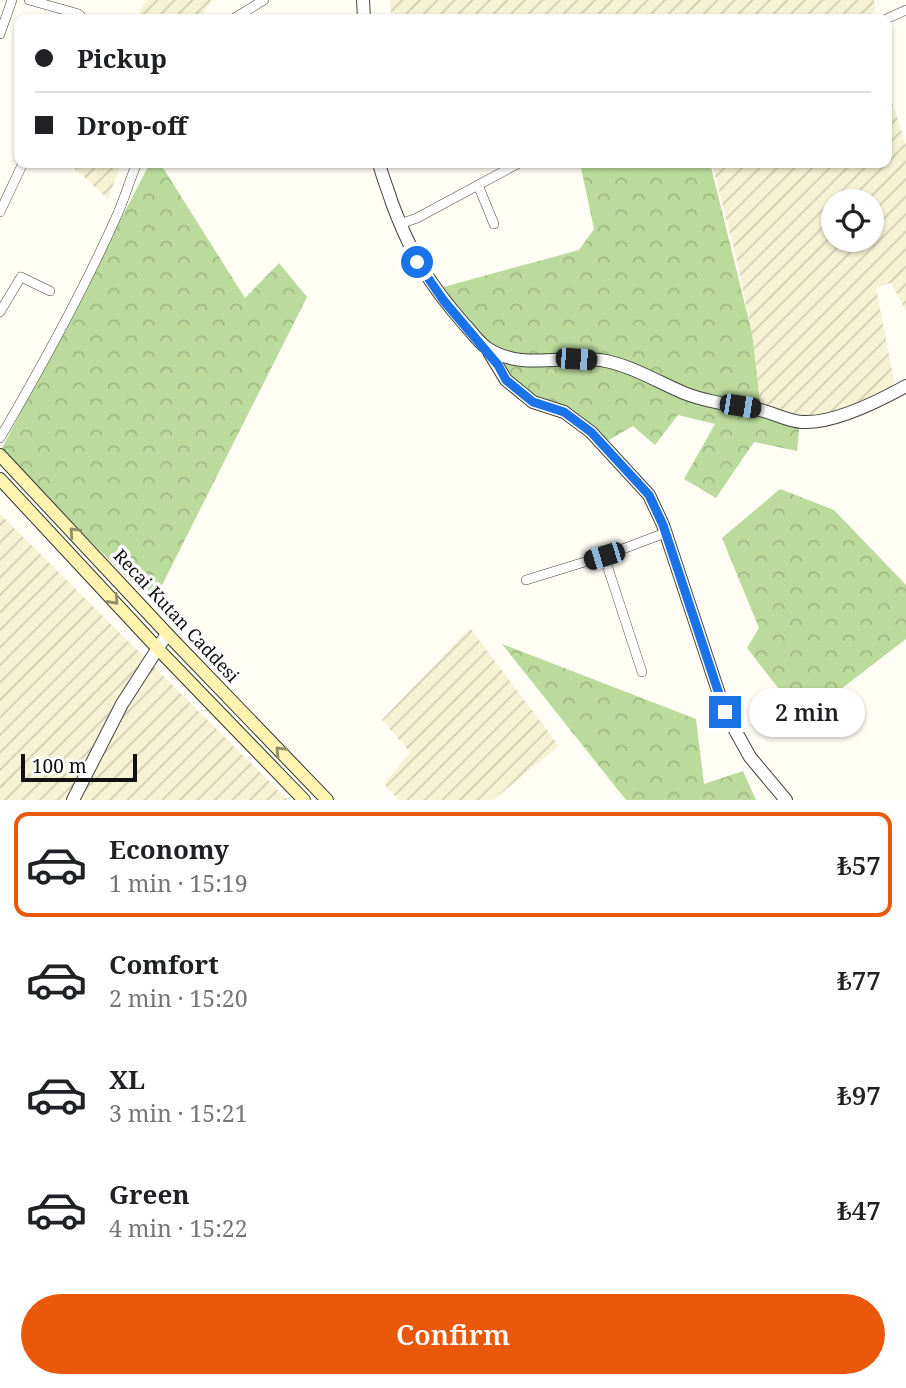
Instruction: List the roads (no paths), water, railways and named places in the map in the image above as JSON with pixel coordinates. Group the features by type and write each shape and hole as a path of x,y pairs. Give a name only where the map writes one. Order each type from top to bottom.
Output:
{"main road":[{"name":"Recai Kutan Caddesi","path":"0,455 327,800"},
{"name":"Recai Kutan Caddesi","path":"0,479 304,800"}],"street":[{"path":"0,34 12,0"},
{"path":"29,0 79,14"},
{"path":"241,14 264,0"},
{"path":"0,212 21,168"},
{"path":"0,438 103,245 135,168"},
{"path":"381,168 400,224 417,262 444,301 498,365 506,380 533,402 564,412 591,432 649,495 665,533 725,712 750,757 786,800"},
{"path":"400,224 417,218 510,168"},
{"path":"478,185 494,224"},
{"path":"0,312 21,277 50,291"},
{"path":"484,347 505,358 526,362 576,359 604,361 634,369 687,394 718,403 761,410 800,422 822,422 906,386"},
{"path":"526,580 604,556 665,533"},
{"path":"604,556 642,672"},
{"path":"73,800 122,704 167,634"}]}
